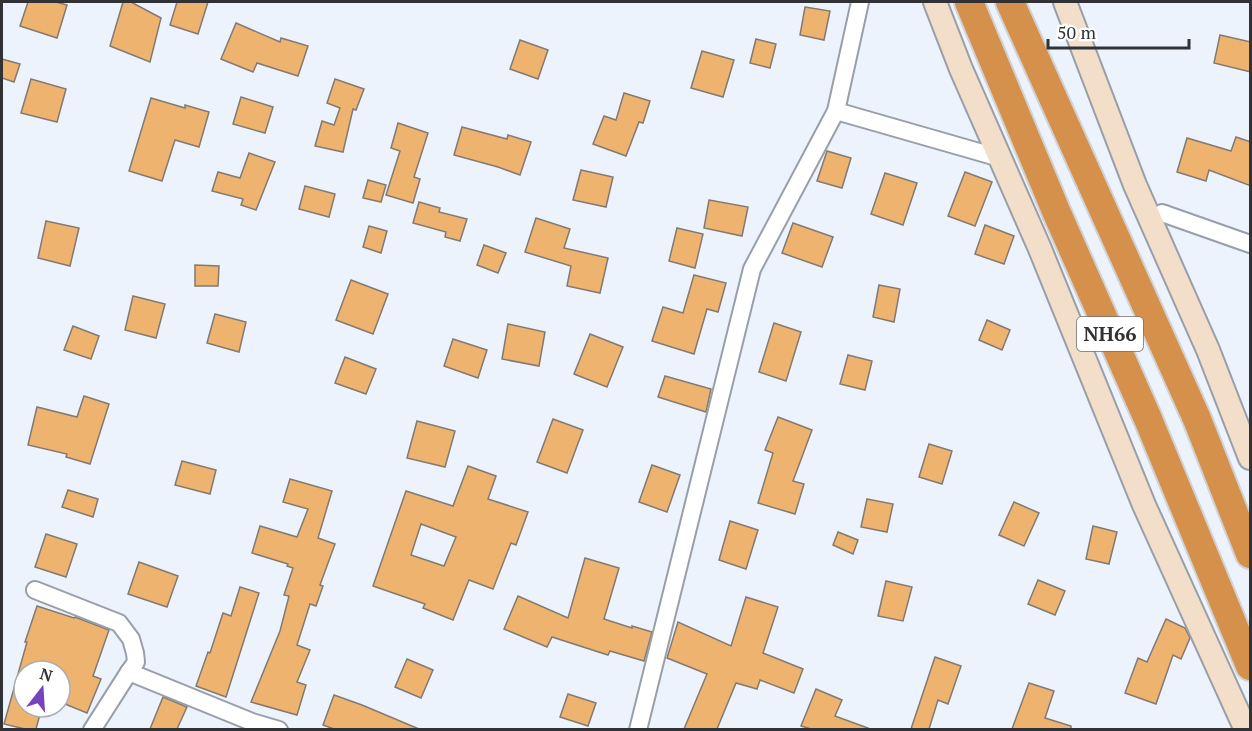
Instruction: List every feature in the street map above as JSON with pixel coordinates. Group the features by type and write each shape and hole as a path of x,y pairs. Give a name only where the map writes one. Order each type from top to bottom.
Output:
{"highway":[{"name":"NH66","path":"969,2 1251,666"},
{"name":"NH66","path":"1010,2 1197,419 1251,554"}],"street":[{"path":"638,729 752,269 836,111 860,2"},
{"path":"935,2 961,69 1040,249 1144,506 1246,729"},
{"path":"1065,2 1135,185 1208,350 1251,458"},
{"path":"836,111 1000,158"},
{"path":"1162,213 1251,243"},
{"path":"35,590 119,623 131,639 136,662 92,729"},
{"path":"129,672 252,722 279,729"}],"building":[{"path":"28,2 56,2 67,5 57,38 20,26"},
{"path":"123,2 131,2 161,18 150,62 110,46"},
{"path":"177,2 208,2 198,34 170,25"},
{"path":"805,7 830,11 824,40 800,35"},
{"path":"236,23 280,42 281,38 308,46 298,76 257,63 253,72 221,59"},
{"path":"1220,35 1251,42 1251,72 1214,63"},
{"path":"756,39 776,44 770,68 750,63"},
{"path":"520,40 548,50 538,79 510,69"},
{"path":"702,51 734,60 723,97 691,88"},
{"path":"2,59 20,64 14,82 2,78"},
{"path":"31,79 66,89 57,122 21,113"},
{"path":"335,79 364,89 356,110 353,109 343,152 315,146 322,121 334,125 340,108 327,103"},
{"path":"624,93 650,101 643,123 639,122 626,156 593,144 604,116 616,120"},
{"path":"241,97 273,107 265,133 233,124"},
{"path":"151,98 209,112 199,147 175,140 162,181 129,171"},
{"path":"398,123 428,133 414,177 420,179 413,203 386,195 400,151 391,148"},
{"path":"462,127 507,139 508,135 531,142 520,175 454,155"},
{"path":"1236,137 1251,142 1251,186 1209,170 1206,181 1177,172 1187,138 1231,151"},
{"path":"827,151 851,158 842,188 817,181"},
{"path":"249,153 275,162 256,210 241,205 243,199 212,191 218,172 240,178"},
{"path":"581,170 613,177 606,207 573,200"},
{"path":"965,172 992,182 975,226 948,216"},
{"path":"885,173 917,183 903,225 871,214"},
{"path":"368,180 386,185 381,202 363,198"},
{"path":"305,186 335,194 329,217 299,209"},
{"path":"709,200 748,207 742,236 704,228"},
{"path":"419,202 440,208 439,212 467,219 460,241 445,237 446,232 413,223"},
{"path":"536,218 570,229 564,248 608,258 600,293 567,286 571,266 525,252"},
{"path":"46,221 79,228 70,266 38,258"},
{"path":"793,223 833,237 822,267 782,253"},
{"path":"985,225 1014,236 1004,264 975,254"},
{"path":"369,226 387,231 381,253 363,247"},
{"path":"677,228 703,234 695,268 669,261"},
{"path":"484,245 506,253 498,273 477,265"},
{"path":"195,265 219,266 218,286 195,286"},
{"path":"694,275 726,283 718,312 707,309 694,354 652,341 663,307 683,313"},
{"path":"351,280 388,294 373,334 336,320"},
{"path":"879,285 900,289 894,322 873,317"},
{"path":"133,296 165,304 156,338 125,330"},
{"path":"215,314 246,322 239,352 207,343"},
{"path":"987,320 1010,330 1002,350 979,340"},
{"path":"774,323 801,332 786,381 759,372"},
{"path":"508,324 545,332 539,366 502,359"},
{"path":"73,326 99,336 91,359 64,350"},
{"path":"590,334 623,347 607,387 574,374"},
{"path":"453,339 487,350 478,378 444,366"},
{"path":"848,355 872,361 865,390 840,384"},
{"path":"345,357 376,369 366,394 335,383"},
{"path":"665,376 711,389 706,412 658,397"},
{"path":"84,396 109,404 90,464 66,457 67,454 28,445 37,407 77,417"},
{"path":"778,417 812,430 793,481 804,484 795,514 758,503 773,453 765,450"},
{"path":"553,419 583,430 567,473 537,462"},
{"path":"417,421 455,431 445,467 407,458"},
{"path":"929,444 952,451 942,484 919,477"},
{"path":"182,461 216,470 210,494 175,485"},
{"path":"652,465 680,475 667,512 639,502"},
{"path":"468,466 496,476 488,499 528,512 516,545 511,543 493,589 469,580 453,620 423,608 425,604 373,586 406,491 453,506","holes":["421,524 456,537 444,566 411,555"]},
{"path":"290,479 332,491 318,538 335,544 320,585 323,586 316,606 310,604 297,645 310,650 297,682 306,685 297,715 251,702 280,631 289,596 284,595 293,568 287,566 288,564 252,553 260,526 297,537 308,509 283,502"},
{"path":"68,490 98,499 93,517 62,507"},
{"path":"867,499 893,504 887,532 861,527"},
{"path":"1014,502 1039,513 1024,546 999,535"},
{"path":"730,521 758,530 746,569 719,560"},
{"path":"1093,526 1117,532 1109,564 1086,559"},
{"path":"838,532 858,540 853,554 833,545"},
{"path":"46,534 77,544 66,577 35,567"},
{"path":"585,558 619,568 604,619 652,632 644,661 610,651 608,655 552,637 547,647 504,629 518,596 568,618"},
{"path":"139,562 178,576 167,607 128,594"},
{"path":"1038,580 1065,591 1055,615 1028,604"},
{"path":"886,581 912,587 903,621 878,616"},
{"path":"240,587 259,593 226,697 196,686 223,613 231,616"},
{"path":"746,597 778,607 763,653 803,669 794,693 760,680 757,689 736,683 717,729 684,729 707,674 667,658 678,622 731,646"},
{"path":"37,606 109,630 93,676 101,679 87,713 72,707 72,659 22,659 27,642 25,642"},
{"path":"1166,619 1185,628 1190,638 1181,659 1173,655 1156,704 1125,693 1138,658 1147,662"},
{"path":"935,657 961,666 948,704 938,700 929,729 911,729"},
{"path":"407,659 433,670 421,698 395,687"},
{"path":"1029,683 1054,691 1045,718 1071,726 1071,729 1012,729"},
{"path":"816,689 842,700 835,716 868,728 811,729 801,726"},
{"path":"568,694 596,703 588,726 560,717"},
{"path":"12,695 12,719 39,719 36,729 4,724"},
{"path":"334,695 419,729 334,729 323,725"},
{"path":"163,697 187,707 177,729 150,729"}]}
